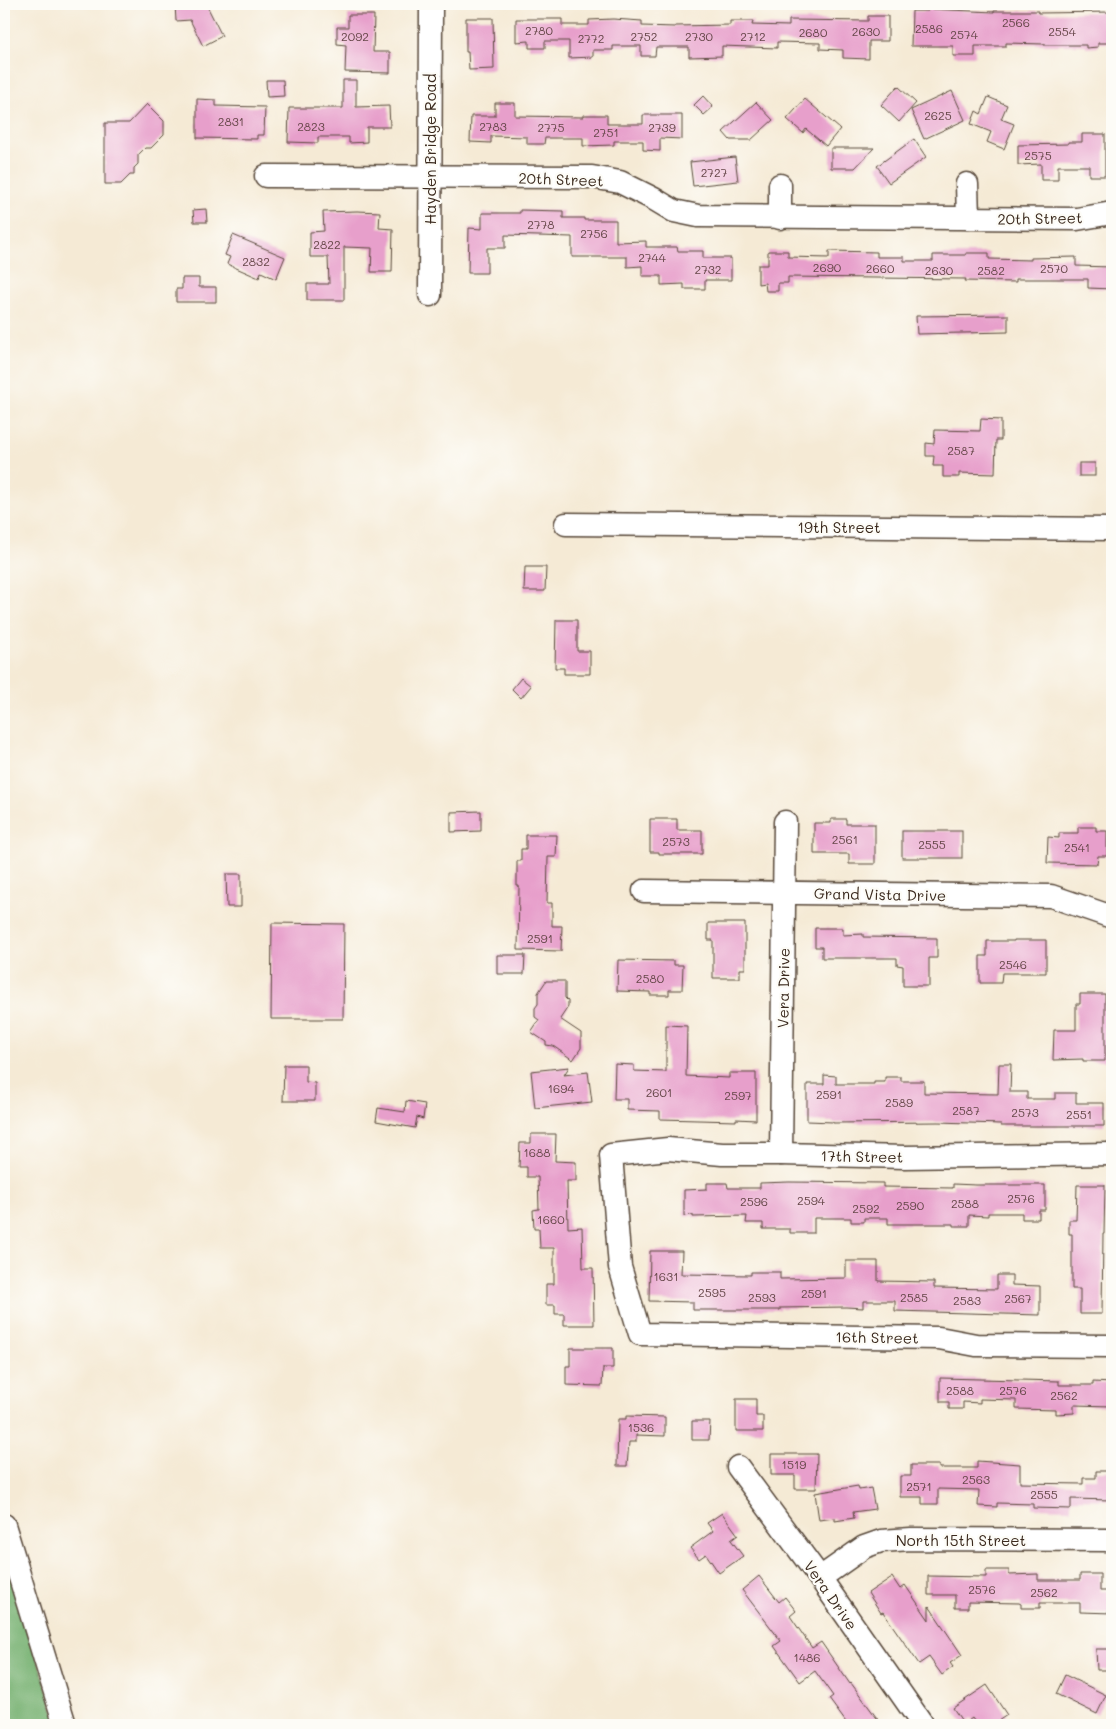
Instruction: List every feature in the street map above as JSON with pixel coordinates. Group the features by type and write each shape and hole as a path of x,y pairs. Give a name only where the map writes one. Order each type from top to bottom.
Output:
{"street":[{"name":"Hayden Bridge Road","path":"430,295 431,4"},
{"name":"20th Street","path":"266,176 592,177 620,182 654,198 674,211 698,216 1077,219 1112,213"},
{"path":"968,184 968,218"},
{"path":"780,185 780,218"},
{"name":"19th Street","path":"566,524 1112,529"},
{"name":"Vera Drive","path":"780,1154 785,822"},
{"name":"Grand Vista Drive","path":"644,891 1050,896 1112,917"},
{"name":"17th Street","path":"640,1334 620,1267 611,1155 668,1149 722,1154 905,1157 1112,1154"},
{"name":"16th Street","path":"640,1334 939,1338 976,1345 1112,1346"},
{"name":"Vera Drive","path":"738,1467 820,1578 923,1725"},
{"path":"4,1525 65,1725"},
{"name":"North 15th Street","path":"820,1578 864,1547 881,1541 911,1539 1112,1540"}],"green space":[{"path":"4,1549 58,1725 4,1725"}],"building":[{"path":"175,4 206,4 222,36 203,46 190,20 176,21"},
{"path":"928,9 994,12 1038,11 1038,13 1112,12 1112,43 1098,43 1098,47 1086,48 1086,45 1006,43 1006,46 975,46 975,56 953,56 953,46 911,46 912,11 928,11"},
{"path":"348,15 374,15 373,52 390,52 390,73 345,72 346,45 337,44 337,27 348,27"},
{"path":"868,16 888,16 888,41 869,41 869,59 843,58 843,50 820,49 820,43 777,42 777,48 722,46 722,56 689,57 689,47 656,47 655,56 641,56 641,46 613,46 613,50 593,50 593,57 569,58 569,41 545,41 545,48 529,48 529,41 516,42 516,19 562,19 562,25 589,25 589,20 613,19 642,21 642,26 675,27 730,25 730,21 753,21 752,25 789,26 789,20 868,21"},
{"path":"466,18 493,18 494,69 469,70 468,52 466,52"},
{"path":"266,80 283,80 284,96 267,97"},
{"path":"343,80 356,80 356,107 389,106 390,127 367,127 367,142 349,143 349,137 318,137 318,143 288,142 289,108 343,108"},
{"path":"898,86 916,103 899,122 881,105"},
{"path":"952,91 965,120 924,139 911,110"},
{"path":"703,96 713,107 704,115 694,105"},
{"path":"988,97 1007,105 1001,119 1014,124 1004,149 987,142 991,132 971,124 976,111 981,114"},
{"path":"197,99 216,100 216,106 265,107 264,135 257,135 257,139 197,138"},
{"path":"805,99 840,129 826,146 806,129 803,133 787,119"},
{"path":"756,102 773,120 751,140 730,140 723,132"},
{"path":"495,103 515,103 515,116 583,117 583,115 607,115 607,124 643,124 643,115 682,115 682,139 660,138 660,151 643,150 643,141 614,141 614,145 583,146 583,138 545,138 544,144 527,144 527,137 491,136 491,143 470,142 471,116 495,116"},
{"path":"147,104 164,121 164,135 151,148 145,148 138,155 138,164 134,168 134,175 130,175 121,184 105,184 105,123 129,123"},
{"path":"1082,134 1105,134 1105,176 1089,176 1089,166 1058,166 1058,180 1041,180 1041,164 1018,165 1018,145 1082,142"},
{"path":"914,139 926,157 889,183 877,166"},
{"path":"831,148 874,148 855,168 831,168"},
{"path":"735,157 738,181 693,186 690,162"},
{"path":"206,209 207,222 194,222 193,210"},
{"path":"520,210 563,211 563,218 616,220 616,242 646,241 646,247 677,247 678,251 703,251 703,258 731,258 731,280 705,280 705,289 684,289 684,284 661,285 661,276 642,276 642,266 627,267 627,257 572,257 572,237 505,235 505,248 487,248 487,273 468,273 469,228 482,229 482,213 520,213"},
{"path":"323,212 380,212 379,228 393,229 392,272 371,272 372,248 344,247 344,300 307,300 307,284 329,284 328,257 310,257 310,232 324,231"},
{"path":"233,235 285,257 276,279 261,272 259,278 227,264 230,257 225,255"},
{"path":"768,251 788,251 788,257 829,258 829,251 877,252 877,257 904,257 904,261 933,261 933,255 966,255 966,253 989,253 989,259 1031,260 1031,258 1076,257 1076,266 1112,267 1112,289 1088,288 1088,279 1016,279 1016,282 965,281 966,279 788,277 788,283 778,283 778,291 766,291 765,283 758,284 758,265 768,265"},
{"path":"182,278 199,278 199,287 216,287 216,302 176,302 176,289 182,289"},
{"path":"1008,315 1008,332 917,334 916,316"},
{"path":"981,419 1001,420 1001,440 996,440 995,474 959,473 959,477 943,477 943,466 933,466 934,456 926,456 926,443 934,444 935,430 980,431"},
{"path":"1079,463 1095,463 1095,476 1079,476"},
{"path":"525,567 546,567 545,591 524,591"},
{"path":"556,620 577,620 577,651 590,651 590,674 564,674 564,668 555,668"},
{"path":"521,678 531,686 521,698 512,689"},
{"path":"481,811 481,831 451,832 451,812"},
{"path":"650,819 677,819 677,830 702,830 702,854 659,854 659,852 650,852"},
{"path":"831,819 846,819 846,824 875,824 875,864 849,864 849,854 814,854 814,823 831,823"},
{"path":"1078,827 1096,827 1096,831 1107,831 1107,856 1098,856 1097,864 1047,863 1048,837 1059,838 1059,833 1078,833"},
{"path":"902,831 962,831 962,858 902,858"},
{"path":"526,835 557,835 556,857 548,857 547,903 552,903 552,926 562,926 561,951 518,950 519,886 517,886 517,861 521,861 521,849 526,849"},
{"path":"226,874 241,874 241,907 227,907"},
{"path":"272,923 344,924 343,1019 271,1019"},
{"path":"708,923 745,923 745,969 740,969 740,978 713,978 713,940 708,940"},
{"path":"815,928 843,928 843,935 863,934 863,937 937,938 937,958 929,958 929,986 903,986 903,966 897,965 897,958 822,958 822,947 815,947"},
{"path":"1046,940 1046,973 1002,973 1001,983 980,983 980,956 987,956 987,941"},
{"path":"497,955 525,955 524,974 497,974"},
{"path":"618,960 674,961 674,965 683,965 682,990 669,990 669,995 650,995 650,992 617,991"},
{"path":"546,981 565,981 565,998 568,1001 568,1007 560,1019 581,1033 581,1048 573,1060 553,1046 546,1045 546,1042 531,1032 539,1020 535,1017 538,993"},
{"path":"1080,994 1105,994 1105,1061 1083,1061 1083,1059 1053,1060 1054,1030 1076,1030 1076,1004 1080,1004"},
{"path":"666,1025 687,1026 686,1076 729,1078 729,1073 756,1073 756,1120 660,1119 660,1111 627,1110 627,1099 614,1099 615,1064 634,1065 634,1071 666,1072"},
{"path":"999,1064 1011,1064 1010,1092 1027,1092 1027,1099 1055,1099 1055,1093 1076,1093 1076,1103 1104,1103 1104,1126 1001,1126 1001,1124 938,1122 833,1123 807,1121 807,1084 824,1084 824,1075 836,1076 836,1084 874,1084 874,1082 885,1082 885,1077 901,1077 901,1081 924,1081 924,1093 998,1094"},
{"path":"284,1065 306,1065 306,1082 315,1083 315,1101 283,1101"},
{"path":"569,1067 564,1075 588,1072 592,1102 535,1108 531,1071"},
{"path":"406,1101 425,1104 423,1119 417,1117 415,1128 376,1121 378,1108 405,1112"},
{"path":"531,1134 556,1134 555,1161 576,1162 576,1181 567,1181 568,1228 582,1227 583,1268 593,1268 594,1325 564,1325 564,1314 555,1314 555,1305 546,1305 546,1284 554,1284 554,1248 540,1248 539,1229 534,1229 533,1210 539,1209 538,1177 527,1177 527,1167 519,1167 520,1143 531,1143"},
{"path":"707,1183 727,1183 728,1188 760,1188 760,1183 883,1183 883,1187 953,1188 953,1184 1045,1185 1045,1210 1039,1210 1039,1219 1022,1219 1022,1213 988,1213 988,1216 969,1215 969,1226 953,1226 953,1224 888,1224 888,1218 864,1218 864,1222 851,1222 851,1218 814,1218 814,1233 790,1233 790,1229 763,1229 763,1223 746,1223 747,1216 684,1216 684,1190 707,1189"},
{"path":"1077,1185 1105,1185 1102,1314 1080,1314 1080,1289 1072,1289 1072,1234 1069,1234 1069,1220 1076,1220"},
{"path":"650,1251 682,1251 681,1274 751,1275 751,1272 780,1272 780,1279 846,1278 846,1261 878,1261 878,1281 934,1282 934,1288 997,1289 997,1275 1012,1275 1012,1285 1040,1286 1040,1315 895,1311 895,1301 863,1301 863,1308 693,1310 693,1302 649,1301"},
{"path":"570,1348 613,1348 613,1368 603,1368 602,1386 566,1385 566,1366 570,1366"},
{"path":"940,1378 1059,1381 1059,1385 1093,1385 1093,1382 1112,1383 1112,1406 1074,1405 1074,1413 1056,1414 1056,1410 1016,1409 1016,1400 980,1399 980,1403 963,1402 963,1409 949,1409 949,1402 940,1402"},
{"path":"736,1399 756,1399 756,1416 763,1416 763,1431 736,1431"},
{"path":"626,1416 665,1417 665,1436 636,1435 636,1442 629,1442 627,1466 617,1466 618,1419 626,1419"},
{"path":"692,1421 710,1421 709,1440 692,1440"},
{"path":"771,1454 817,1454 816,1489 795,1489 795,1475 771,1475"},
{"path":"977,1461 1020,1464 1020,1483 1083,1484 1083,1478 1096,1478 1096,1471 1111,1471 1112,1500 1071,1499 1071,1509 1033,1508 1033,1504 997,1503 997,1507 978,1506 979,1490 938,1489 938,1504 922,1504 922,1497 900,1497 900,1476 911,1476 911,1465 939,1465 939,1468 977,1468"},
{"path":"858,1486 859,1490 871,1488 875,1509 853,1512 854,1518 835,1521 835,1518 819,1520 815,1493"},
{"path":"722,1513 738,1535 731,1540 743,1556 719,1573 706,1554 699,1559 690,1548 713,1531 707,1523"},
{"path":"986,1570 1009,1570 1009,1575 1038,1574 1038,1580 1080,1580 1080,1574 1100,1574 1100,1591 1112,1591 1112,1613 1080,1612 1080,1603 1040,1603 1040,1608 1021,1608 1019,1603 968,1602 968,1608 955,1608 955,1595 928,1595 928,1576 986,1577"},
{"path":"759,1576 779,1602 785,1597 796,1611 790,1616 812,1648 821,1642 850,1684 882,1725 848,1725 829,1699 833,1696 815,1671 800,1682 774,1646 781,1641 742,1590"},
{"path":"892,1577 900,1589 905,1585 929,1620 929,1606 962,1655 950,1663 953,1667 942,1675 929,1657 919,1664 868,1593"},
{"path":"1096,1649 1112,1649 1112,1670 1097,1670"},
{"path":"1065,1675 1106,1695 1097,1714 1056,1694"},
{"path":"987,1685 1007,1715 992,1725 977,1725 972,1718 964,1724 953,1708"}]}
